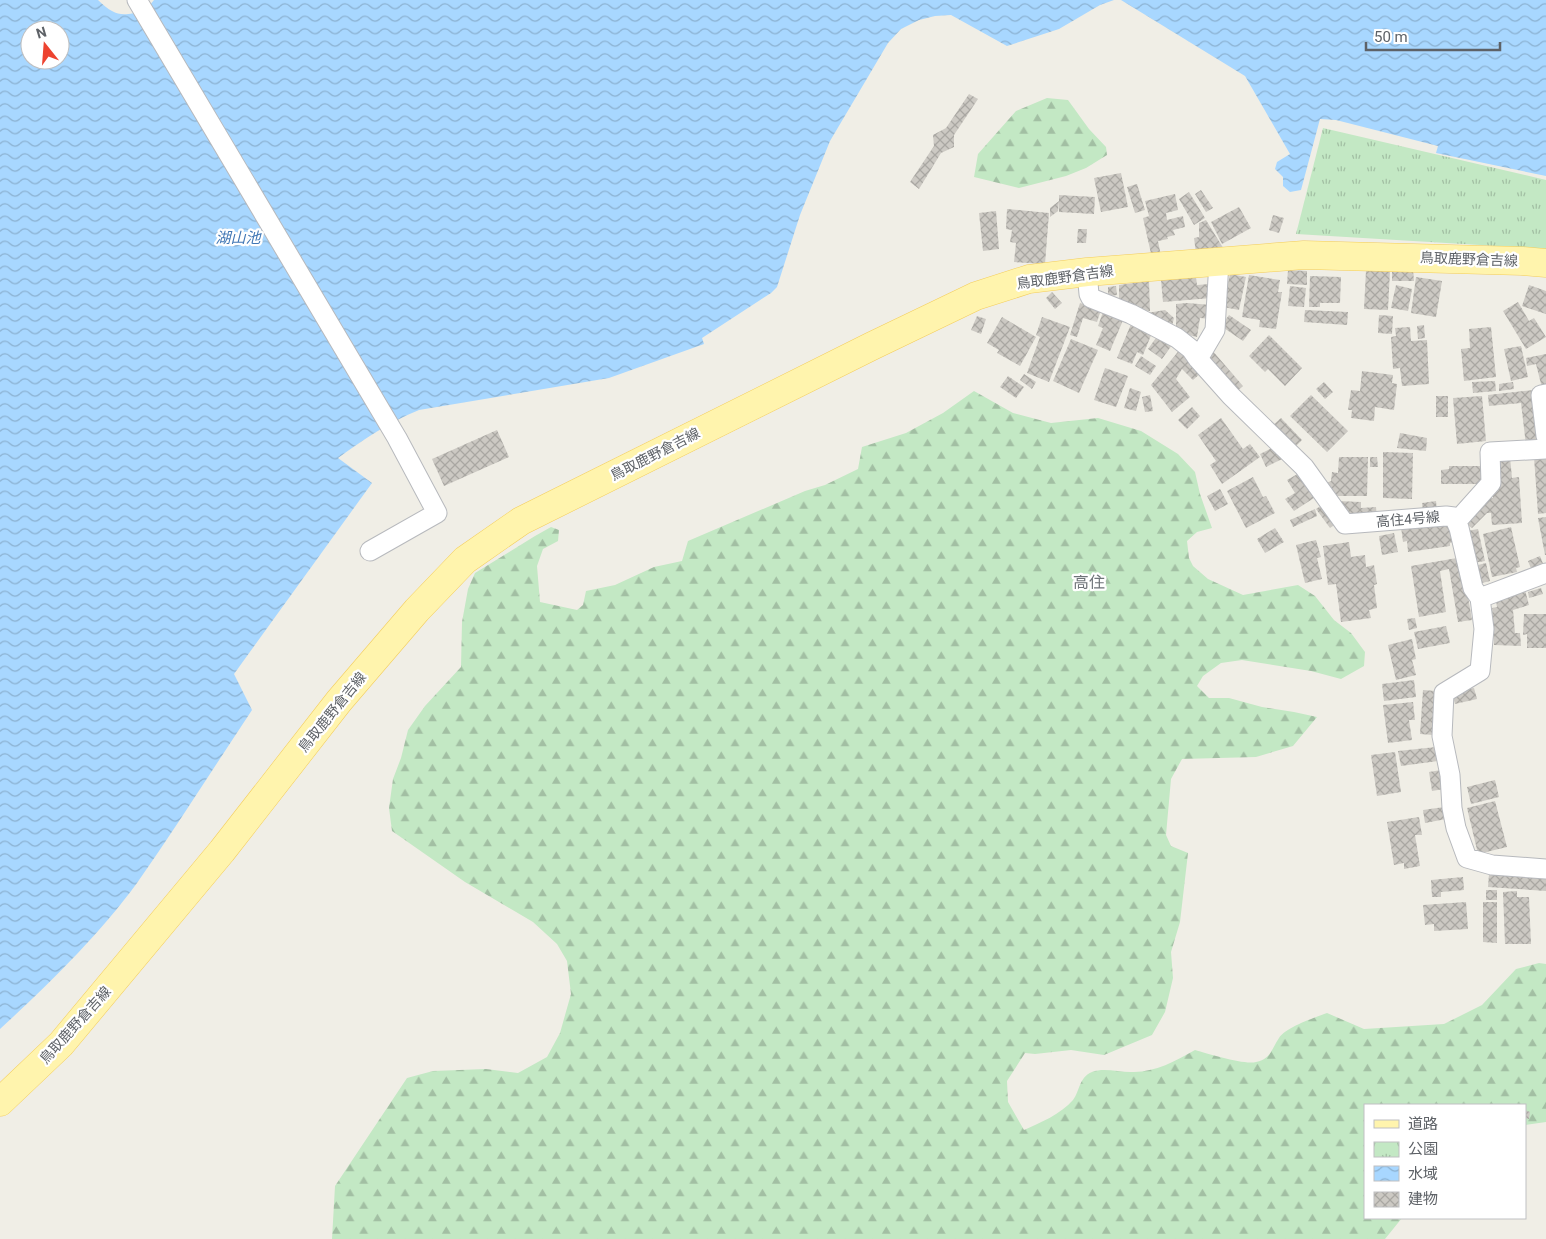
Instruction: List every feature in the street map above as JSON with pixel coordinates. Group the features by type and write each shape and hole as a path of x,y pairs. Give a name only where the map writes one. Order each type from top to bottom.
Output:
{"main road":[{"name":"鳥取鹿野倉吉線","path":"0,1102 61,1044 222,851 339,701 417,610 465,560 522,521 976,296 1029,279 1087,272 1304,255 1546,263"}],"street":[{"path":"137,0 397,438 437,513 370,551"},
{"path":"1198,359 1215,330 1220,261"},
{"name":"高住4号線","path":"1087,272 1091,298 1131,314 1177,338 1192,349 1198,359 1231,396 1304,467 1345,524 1446,516 1454,517 1459,528 1473,588 1480,598 1484,630 1480,671 1444,694 1442,736 1450,774 1452,808 1456,828 1467,858 1492,865 1546,869"},
{"path":"1546,394 1541,395 1546,436"},
{"path":"1457,521 1490,483 1490,452 1546,449"},
{"path":"1480,598 1546,573"}],"green space":[{"path":"1047,98 1068,100 1089,129 1106,147 1107,155 1086,168 1066,176 1019,188 974,177 978,154 1016,111"},
{"path":"1323,128 1546,180 1546,249 1296,234"},
{"path":"974,391 1013,413 1051,423 1098,418 1141,431 1178,454 1195,472 1200,494 1212,528 1197,532 1187,541 1189,558 1193,566 1208,579 1243,595 1298,585 1315,596 1334,620 1351,633 1365,652 1364,666 1341,679 1311,671 1242,660 1221,663 1203,676 1197,686 1209,698 1229,698 1262,707 1317,717 1293,746 1256,757 1182,759 1171,779 1166,835 1171,846 1188,853 1180,922 1171,952 1173,978 1165,1012 1152,1035 1104,1055 1071,1050 1035,1054 1025,1053 1007,1081 1008,1102 1024,1130 1063,1110 1073,1100 1085,1077 1092,1072 1102,1070 1142,1072 1173,1062 1195,1050 1235,1061 1251,1063 1261,1061 1268,1056 1279,1038 1288,1030 1327,1013 1364,1029 1444,1024 1482,1005 1516,969 1539,963 1546,964 1546,1122 1526,1125 1526,1104 1364,1104 1364,1219 1401,1219 1385,1239 332,1239 335,1186 407,1078 433,1071 486,1069 518,1073 547,1057 560,1033 571,994 567,961 557,944 533,922 465,882 392,831 389,808 393,779 401,758 408,730 425,706 461,667 462,622 468,589 475,573 551,527 559,530 558,541 543,549 537,566 540,602 577,610 583,605 586,591 615,585 654,567 682,561 688,541 805,491 825,485 858,469 862,447 906,433 943,413"}],"water":[{"name":"湖山池","path":"0,0 98,0 114,12 130,14 145,11 154,0 1114,0 1100,5 1059,29 1007,46 951,15 919,20 901,29 888,43 830,141 800,215 777,287 771,293 702,338 704,344 609,378 419,410 377,431 338,458 372,483 234,674 252,710 137,883 106,922 36,995 0,1029"},
{"path":"1121,0 1546,0 1546,176 1436,153 1438,146 1336,120 1320,119 1301,190 1290,192 1283,186 1283,177 1275,169 1277,162 1290,154 1245,76"}],"building":[{"path":"969,94 978,99 954,135 954,147 941,153 919,189 910,182 934,146 933,135 946,128"},
{"path":"1121,173 1128,207 1101,212 1094,178"},
{"path":"1137,184 1145,210 1135,213 1127,187"},
{"path":"1201,190 1213,208 1206,212 1195,194"},
{"path":"1189,192 1205,218 1194,225 1179,199"},
{"path":"1175,194 1178,210 1166,213 1167,220 1183,216 1185,227 1173,230 1175,235 1158,241 1161,256 1152,258 1143,218 1149,216 1145,201"},
{"path":"1059,195 1095,197 1094,214 1059,212"},
{"path":"1059,201 1058,211 1050,217 1050,208"},
{"path":"1239,207 1251,228 1222,244 1211,222"},
{"path":"1007,209 1049,213 1045,264 1014,262 1016,243 1010,242 1012,230 1006,229"},
{"path":"996,211 999,249 983,251 979,213"},
{"path":"1273,215 1284,218 1279,233 1269,230"},
{"path":"1206,220 1225,251 1196,253 1194,238 1199,237 1199,223"},
{"path":"1078,229 1087,229 1086,243 1077,243"},
{"path":"1392,269 1413,270 1414,281 1392,281"},
{"path":"1288,270 1307,271 1307,285 1287,284"},
{"path":"1366,270 1390,271 1388,310 1364,309"},
{"path":"1230,274 1246,277 1239,310 1223,307"},
{"path":"1249,275 1280,280 1278,292 1282,292 1276,329 1259,327 1260,320 1242,317"},
{"path":"1310,276 1341,277 1340,303 1320,303 1320,307 1309,307"},
{"path":"1196,277 1197,285 1210,284 1212,298 1163,302 1161,280"},
{"path":"1416,277 1442,281 1436,317 1411,313"},
{"path":"1149,281 1150,311 1134,310 1135,305 1119,300 1119,285"},
{"path":"1396,285 1412,289 1408,311 1391,308"},
{"path":"1529,285 1546,291 1546,314 1522,306"},
{"path":"1116,286 1117,295 1108,296 1108,287"},
{"path":"1290,286 1306,288 1304,307 1288,306"},
{"path":"1052,292 1062,303 1055,309 1046,298"},
{"path":"1518,302 1529,321 1534,318 1546,337 1526,349 1503,311"},
{"path":"1080,303 1101,310 1097,322 1083,318 1077,337 1070,335"},
{"path":"1176,304 1211,305 1211,319 1200,318 1197,337 1176,332"},
{"path":"1104,309 1124,318 1110,351 1096,345 1103,328 1098,326"},
{"path":"1165,310 1174,318 1171,330 1147,313"},
{"path":"1305,310 1348,312 1347,325 1304,322"},
{"path":"1229,315 1251,330 1243,341 1221,326"},
{"path":"1379,315 1393,316 1392,334 1378,333"},
{"path":"977,316 986,319 981,334 971,330"},
{"path":"1002,317 1036,337 1020,366 997,353 999,350 987,343"},
{"path":"1042,317 1070,327 1049,382 1027,373 1040,337 1036,335"},
{"path":"1131,324 1152,333 1143,355 1137,352 1132,364 1117,358"},
{"path":"1424,325 1425,338 1418,339 1417,326"},
{"path":"1410,327 1411,341 1427,340 1429,384 1402,386 1400,368 1393,369 1391,337 1396,336 1395,328"},
{"path":"1491,327 1496,377 1464,381 1461,349 1470,348 1469,329"},
{"path":"1158,335 1172,345 1162,359 1148,349"},
{"path":"1269,335 1302,368 1285,386 1268,369 1265,372 1249,356"},
{"path":"1071,339 1098,350 1079,393 1053,381"},
{"path":"1521,346 1528,377 1511,381 1504,349"},
{"path":"1181,348 1202,372 1193,380 1182,369 1176,379 1190,397 1172,412 1151,385"},
{"path":"1211,349 1243,386 1235,393 1203,355"},
{"path":"1546,354 1546,387 1542,388 1536,364 1527,366 1526,358"},
{"path":"1141,356 1156,366 1150,375 1135,366"},
{"path":"1105,368 1128,376 1116,407 1094,400"},
{"path":"1362,371 1393,375 1392,383 1397,384 1394,410 1375,407 1374,421 1351,418 1352,410 1348,410 1351,390 1360,391"},
{"path":"1024,374 1036,382 1032,389 1020,380"},
{"path":"1008,376 1024,387 1016,398 1000,387"},
{"path":"1495,381 1496,391 1473,393 1472,382"},
{"path":"1324,382 1333,392 1325,399 1316,389"},
{"path":"1513,382 1514,389 1499,391 1499,384"},
{"path":"1130,388 1141,392 1136,411 1124,408"},
{"path":"1534,390 1540,444 1526,445 1521,403 1489,406 1488,395"},
{"path":"1150,395 1153,411 1145,412 1142,397"},
{"path":"1311,395 1348,431 1327,452 1290,416"},
{"path":"1436,396 1448,396 1448,417 1436,417"},
{"path":"1482,396 1486,441 1457,444 1453,398"},
{"path":"1192,407 1200,416 1187,429 1178,420"},
{"path":"1221,418 1243,449 1250,444 1260,457 1222,484 1210,465 1216,461 1198,435"},
{"path":"1281,418 1302,440 1293,449 1271,427"},
{"path":"497,430 509,457 444,486 432,459"},
{"path":"1400,433 1427,438 1426,451 1397,448"},
{"path":"1276,446 1282,459 1266,467 1260,454"},
{"path":"1383,452 1413,453 1412,499 1383,498"},
{"path":"1546,456 1546,513 1538,514 1534,457"},
{"path":"1339,457 1368,457 1367,496 1329,496 1323,485 1331,481 1332,472 1338,473"},
{"path":"1370,457 1377,457 1378,467 1370,467"},
{"path":"1510,457 1512,478 1519,477 1522,523 1492,525 1491,513 1487,513 1472,528 1463,522 1483,500 1493,498 1492,488 1497,458"},
{"path":"1449,466 1481,466 1482,484 1441,484 1441,470 1449,469"},
{"path":"1301,472 1317,496 1294,511 1285,499 1295,493 1287,480"},
{"path":"1253,477 1263,497 1266,496 1275,513 1246,528 1227,491"},
{"path":"1220,489 1228,504 1215,511 1207,496"},
{"path":"1338,501 1361,502 1361,508 1376,507 1377,518 1346,519"},
{"path":"1436,501 1437,512 1423,513 1422,503"},
{"path":"1322,505 1337,523 1330,528 1316,509"},
{"path":"1315,509 1317,516 1293,527 1290,520"},
{"path":"1546,517 1546,555 1545,555 1538,518"},
{"path":"1450,521 1453,542 1450,543 1450,546 1408,552 1407,541 1403,542 1401,527"},
{"path":"1511,527 1520,567 1516,568 1517,572 1492,577 1483,534"},
{"path":"1275,528 1284,542 1265,553 1257,539"},
{"path":"1478,529 1485,561 1473,563 1467,531"},
{"path":"1394,533 1398,552 1382,555 1379,536"},
{"path":"1316,540 1321,557 1317,558 1322,579 1305,583 1296,545"},
{"path":"1349,542 1351,557 1365,555 1366,567 1374,565 1377,584 1374,585 1377,608 1369,610 1371,618 1341,622 1336,584 1328,585 1323,546"},
{"path":"1540,556 1544,566 1532,571 1528,561"},
{"path":"1457,558 1463,567 1472,620 1458,622 1449,569 1440,571 1446,612 1419,617 1411,566"},
{"path":"1486,563 1490,581 1478,584 1474,566"},
{"path":"1541,588 1543,594 1529,598 1528,592"},
{"path":"1525,590 1529,605 1513,610 1515,633 1520,633 1521,646 1494,645 1492,608 1497,607 1496,600"},
{"path":"1524,614 1546,614 1546,648 1527,648 1527,634 1523,635"},
{"path":"1415,618 1417,628 1409,630 1407,619"},
{"path":"1446,626 1450,643 1418,649 1414,632"},
{"path":"1412,639 1416,659 1412,660 1416,675 1396,680 1388,645"},
{"path":"1414,680 1416,697 1384,701 1382,684"},
{"path":"1474,688 1477,699 1455,704 1452,693"},
{"path":"1423,690 1436,691 1433,735 1420,734"},
{"path":"1413,702 1415,720 1409,720 1412,740 1388,743 1383,705"},
{"path":"1436,747 1438,761 1401,766 1398,751"},
{"path":"1395,752 1401,792 1377,796 1371,755"},
{"path":"1441,770 1444,789 1432,791 1429,772"},
{"path":"1495,780 1499,797 1471,804 1467,787"},
{"path":"1495,801 1507,847 1478,854 1467,808"},
{"path":"1444,807 1446,819 1425,823 1423,810"},
{"path":"1419,817 1422,835 1415,835 1420,866 1404,869 1404,863 1394,865 1387,822"},
{"path":"1489,874 1546,878 1546,891 1488,887"},
{"path":"1463,877 1464,890 1441,892 1441,897 1432,897 1431,880"},
{"path":"1486,890 1497,890 1497,900 1486,900"},
{"path":"1517,891 1517,897 1529,897 1531,944 1505,944 1503,892"},
{"path":"1466,902 1468,929 1434,931 1434,924 1425,925 1423,905"},
{"path":"1483,902 1497,902 1497,943 1483,942"},
{"path":"1526,1110 1530,1112 1529,1119 1526,1118"}],"district":[{"name":"高住","path":"1089,582"}]}
